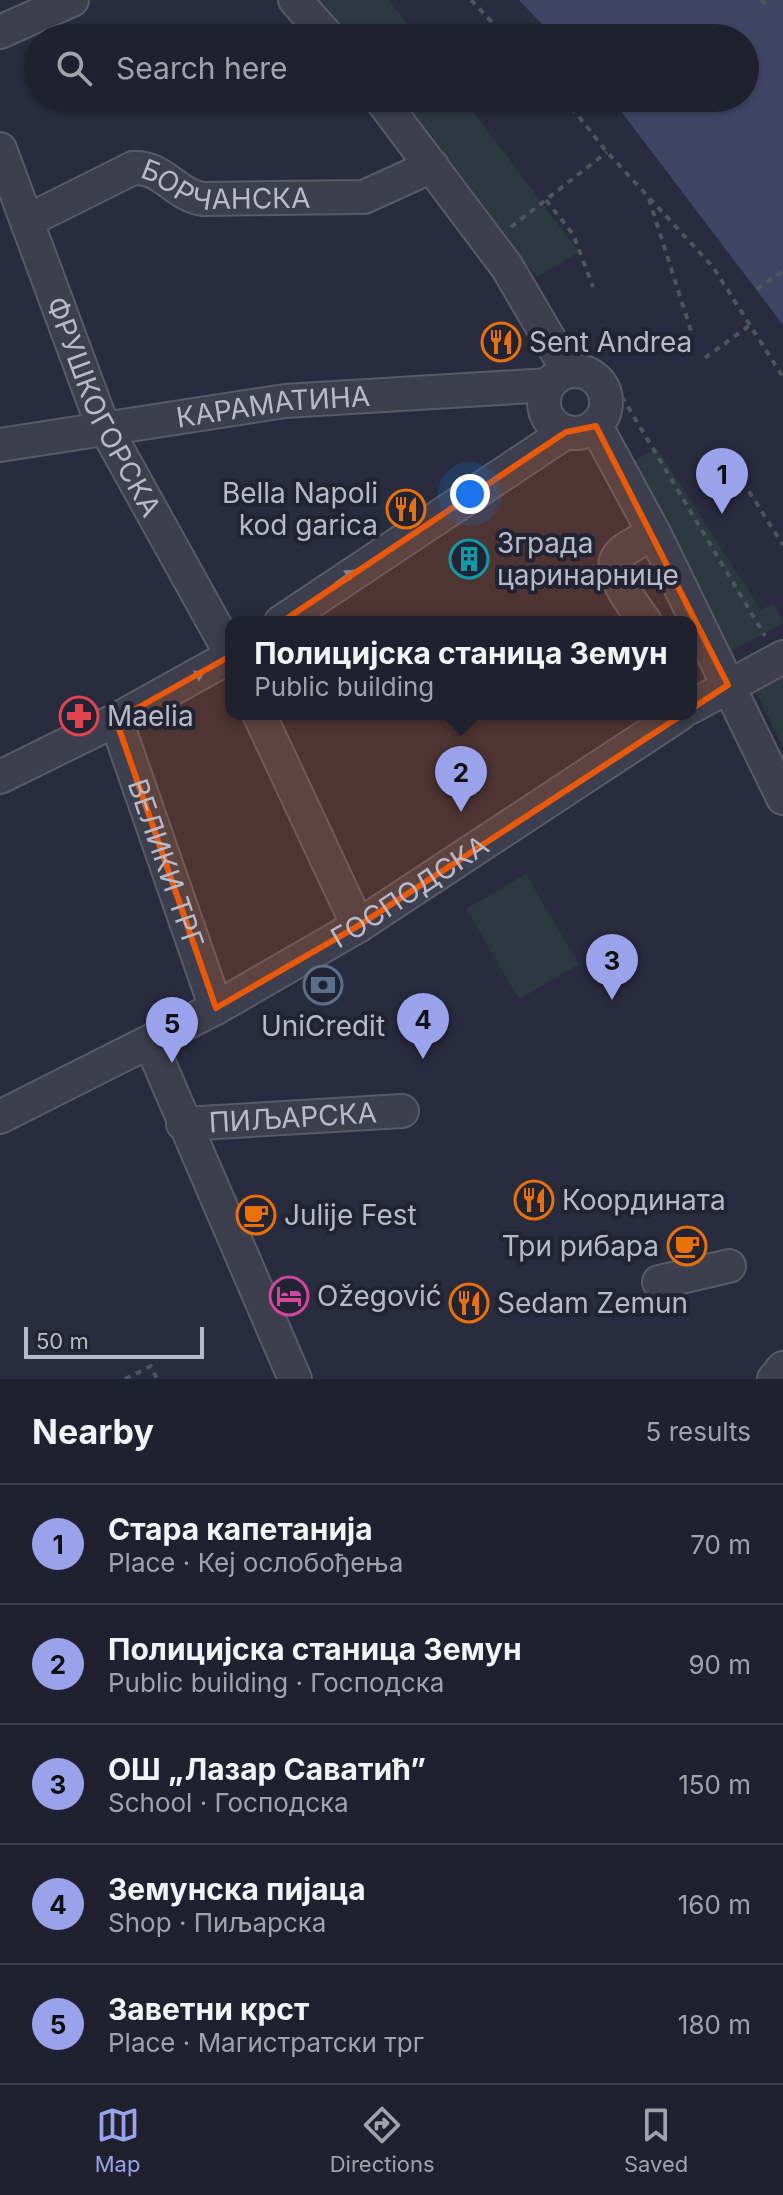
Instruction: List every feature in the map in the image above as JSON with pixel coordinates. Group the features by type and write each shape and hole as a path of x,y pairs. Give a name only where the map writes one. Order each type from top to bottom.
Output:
{"street":[{"path":"0,32 72,0"},
{"path":"295,0 316,24"},
{"path":"391,112 432,166 505,237 566,367"},
{"name":"ФРУШКОГОРСКА","path":"0,149 105,427 225,644"},
{"name":"БОРЧАНСКА","path":"27,221 133,168 151,169 187,195 203,199 346,199 372,195 432,166"},
{"path":"290,616 581,429 606,408 603,387 589,373 566,367"},
{"path":"566,367 545,394 546,413 551,421 581,429 654,533 694,616"},
{"name":"КАРАМАТИНА","path":"0,445 285,401 566,367"},
{"path":"641,616 617,576 615,564 618,555 654,533"},
{"path":"697,621 783,798"},
{"path":"0,777 116,720 225,658"},
{"name":"ГОСПОДСКА","path":"697,702 781,658"},
{"name":"ВЕЛИКИ ТРГ","path":"116,720 216,1008"},
{"path":"262,720 358,926"},
{"name":"ГОСПОДСКА","path":"0,1117 216,1008 358,926 668,720"},
{"path":"150,1042 295,1379"},
{"name":"ПИЉАРСКА","path":"183,1124 402,1111"},
{"path":"659,1282 729,1266"},
{"path":"774,1379 783,1368"}],"path":[{"path":"471,0 494,24"},
{"path":"761,0 769,7"},
{"path":"575,112 607,152 713,267 783,377"},
{"path":"505,237 607,152"},
{"path":"648,197 692,334"},
{"path":"546,200 573,234 593,287"},
{"path":"757,289 783,271"},
{"path":"705,358 750,325"},
{"path":"566,367 612,380 781,658"},
{"path":"736,471 783,545"},
{"path":"125,1379 151,1366 157,1379"}],"highlighted area":[{"path":"596,426 728,685 358,926 216,1008 116,720 232,655 566,432"}],"shaded area":[{"path":"306,0 389,0 407,24 327,24"},
{"path":"402,112 474,112 579,252 537,277"},
{"path":"657,448 761,610 774,603 783,623 730,652 625,466"},
{"path":"783,678 783,747 756,692"},
{"path":"526,874 579,964 519,999 466,909"}],"water":[{"path":"519,0 783,0 783,325 622,112 759,112 759,24 542,24"}],"place":[{"name":"Sent Andrea","path":"501,342"},
{"name":"Bella Napoli kod garica","path":"406,509"},
{"name":"Стара капетанија","path":"722,514"},
{"name":"Зграда царинарнице","path":"469,559"},
{"name":"Maelia","path":"79,716"},
{"name":"Полицијска станица Земун","path":"461,812"},
{"name":"UniCredit","path":"323,985"},
{"name":"ОШ „Лазар Саватић”","path":"612,1000"},
{"name":"Земунска пијаца","path":"423,1059"},
{"name":"Заветни крст","path":"172,1063"},
{"name":"Координата","path":"534,1200"},
{"name":"Julije Fest","path":"256,1215"},
{"name":"Три рибара","path":"687,1246"},
{"name":"Ožegović","path":"289,1296"},
{"name":"Sedam Zemun","path":"469,1303"}]}
